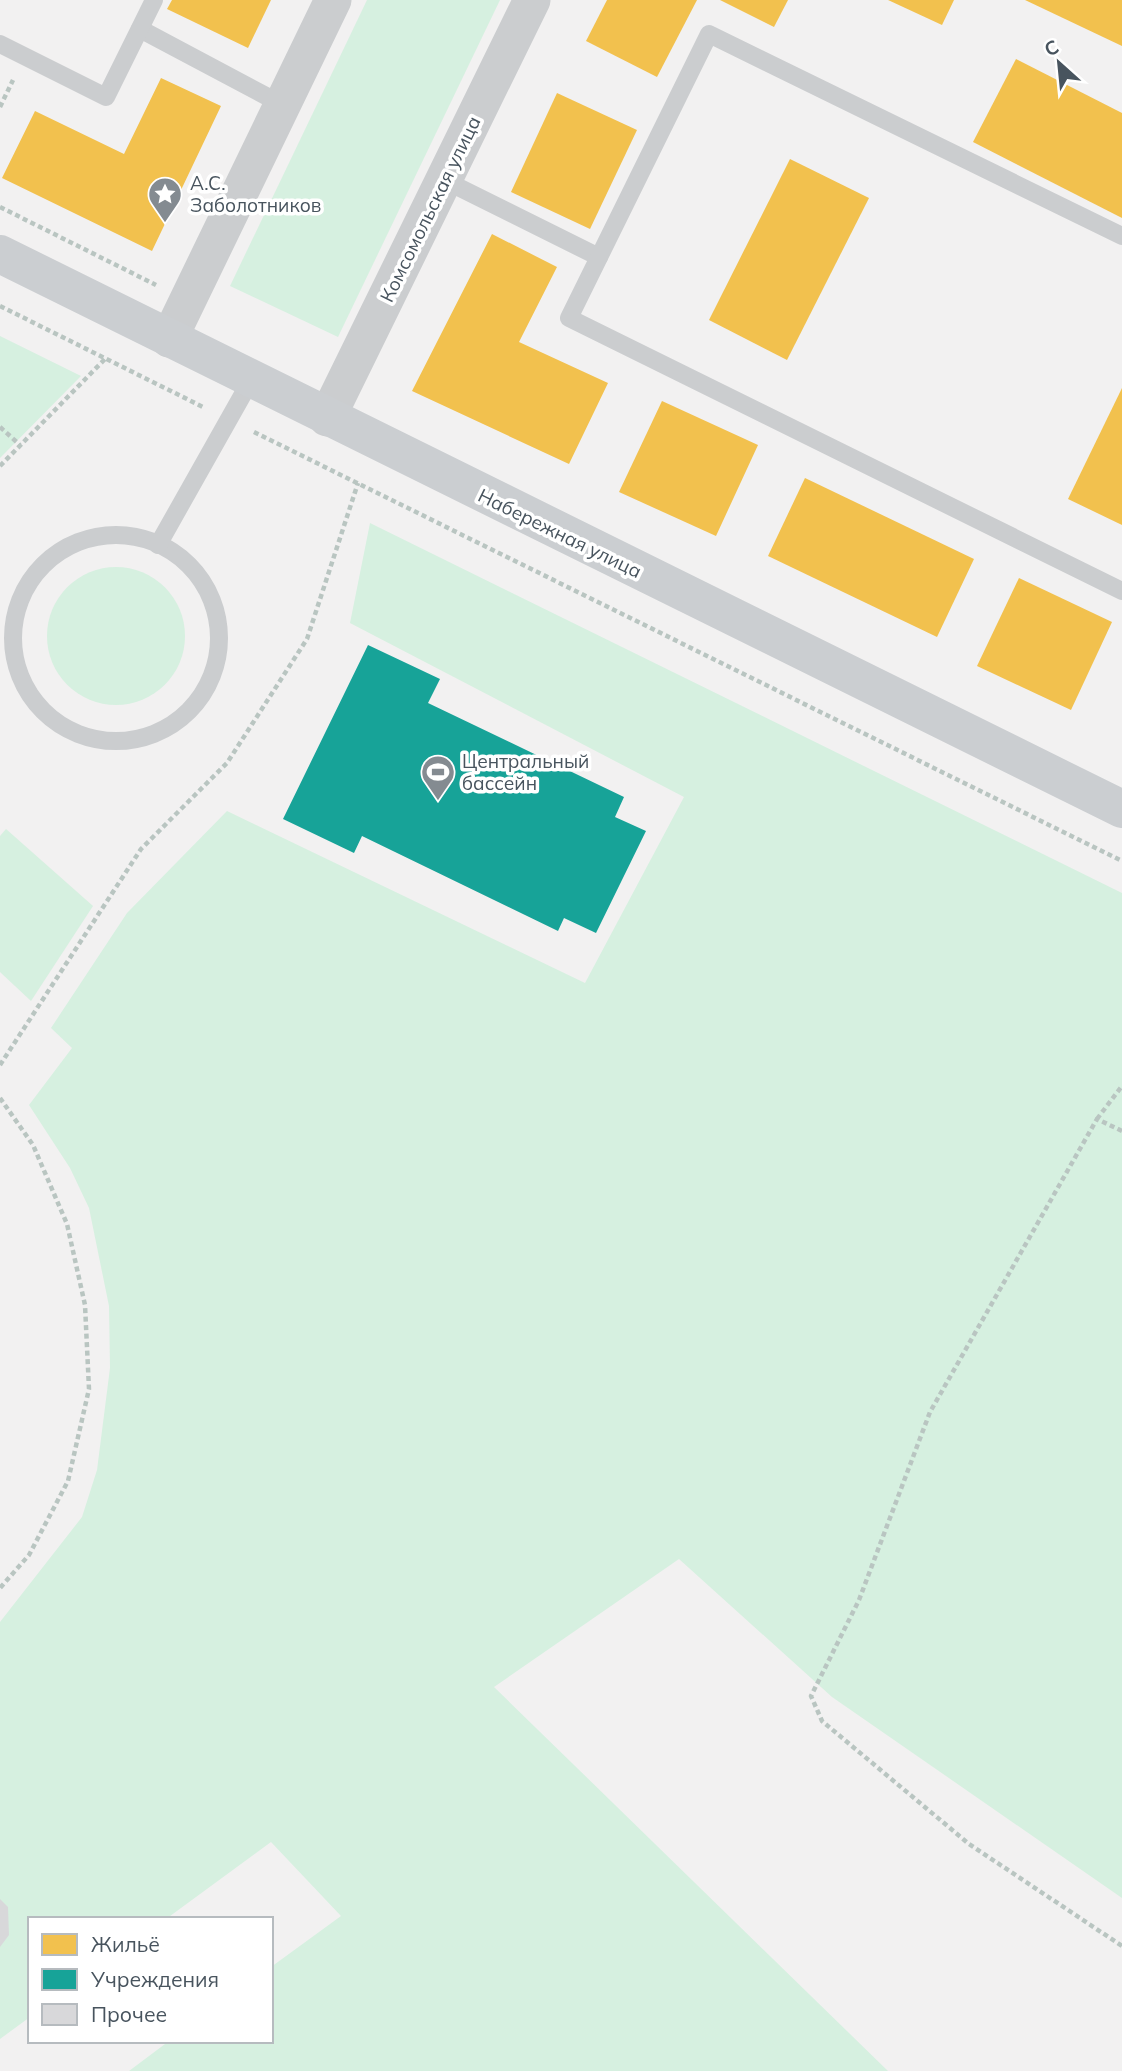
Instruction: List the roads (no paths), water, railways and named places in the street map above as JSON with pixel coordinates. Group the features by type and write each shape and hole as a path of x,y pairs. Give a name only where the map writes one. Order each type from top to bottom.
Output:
{"street":[{"path":"169,339 333,0"},
{"name":"Комсомольская улица","path":"327,418 532,0"},
{"name":"Набережная улица","path":"0,254 1122,810"}],"lane":[{"path":"0,44 106,97 154,0"},
{"path":"140,29 283,105"},
{"path":"1122,236 709,34 569,318 1122,591"},
{"path":"444,180 598,257"},
{"path":"158,545 251,380"},
{"path":"103,536 137,537 158,545 168,548 194,570 212,599 219,631 216,665 202,695 180,720 150,736 117,742 82,737 52,721 28,695 15,663 12,628 22,595 41,566 70,545 103,536"}],"place":[{"name":"А.С. Заболотников","path":"165,224"},
{"name":"Центральный бассейн","path":"438,802"}]}
